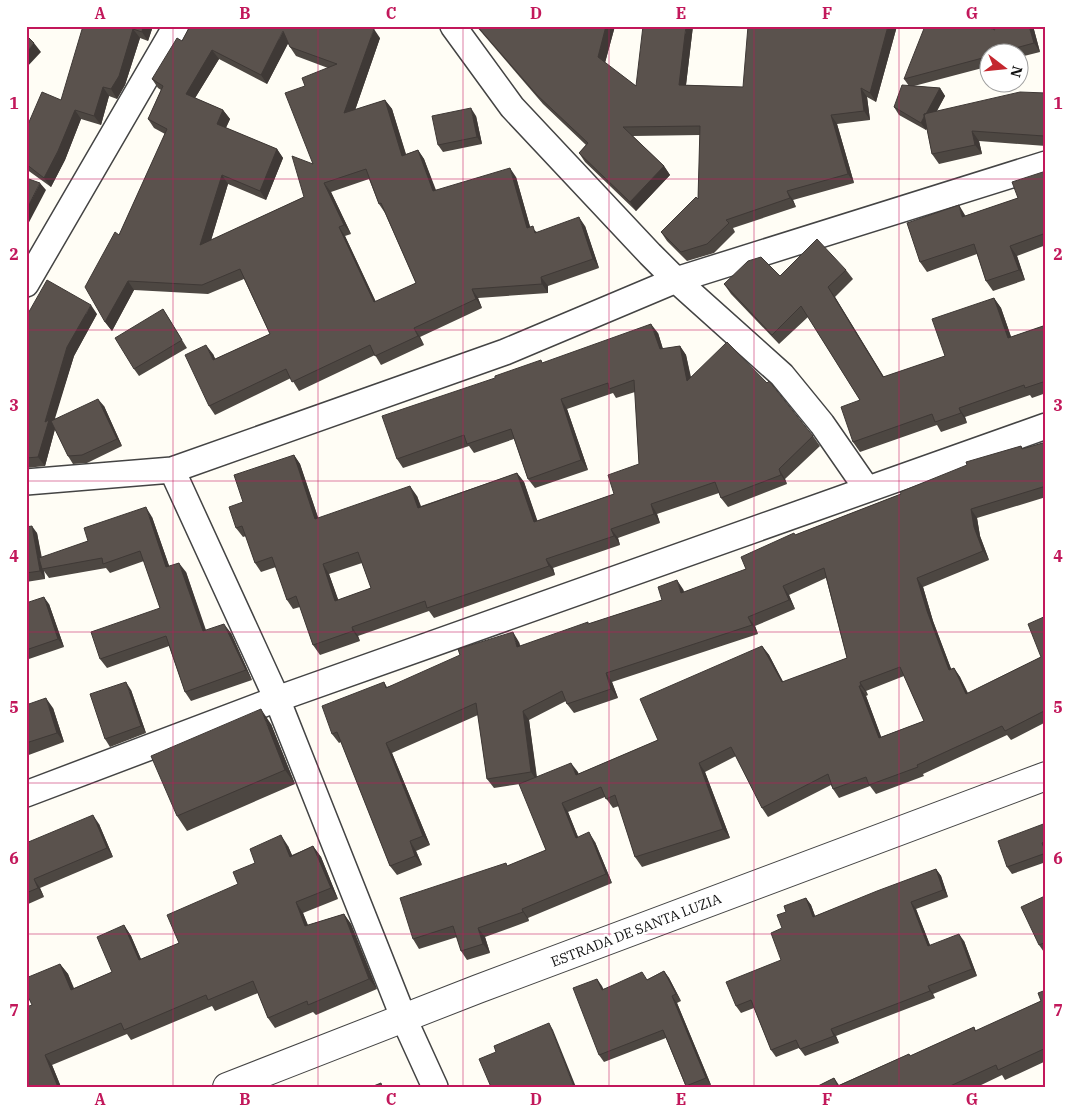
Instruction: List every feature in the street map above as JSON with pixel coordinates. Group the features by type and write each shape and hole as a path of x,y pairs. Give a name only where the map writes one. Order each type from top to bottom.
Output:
{"street":[{"path":"26,284 176,26"},
{"path":"453,26 512,107 676,280 782,375 822,424 867,489"},
{"path":"26,482 172,470 505,352 676,280 1046,164"},
{"path":"26,794 277,699 1046,426"},
{"path":"172,470 277,699 404,1019 435,1087"},
{"name":"ESTRADA DE SANTA LUZIA","path":"226,1087 478,989 1046,776"}],"building":[{"path":"83,26 143,26 142,32 133,29 119,76 111,89 103,87 94,116 75,110 58,151 44,178 26,164 26,129 42,92 61,100"},
{"path":"190,26 366,26 374,29 344,113 385,100 402,156 418,150 433,191 510,168 527,228 533,226 535,233 579,217 593,259 541,277 542,284 472,289 476,299 414,328 418,336 375,356 370,345 292,382 286,369 209,406 185,355 206,345 213,360 270,334 240,269 202,285 128,281 105,322 85,287 115,232 119,235 167,129 148,119 163,86 152,79 177,38 182,41","holes":["283,31 290,47 337,64 302,78 305,86 285,93 313,164 292,156 304,197 200,245 222,175 260,191 277,149 217,124 223,110 186,94 212,50 261,75","366,169 379,204 381,203 416,283 374,302 339,227 344,225 324,183"]},
{"path":"477,26 606,26 598,57 636,86 643,26 686,26 679,85 743,87 748,26 888,26 870,93 861,88 864,111 831,115 848,174 787,191 790,198 726,220 729,223 707,244 681,252 661,232 696,197 698,199 700,126 623,127 664,166 630,202 579,153 588,143 537,95"},
{"path":"925,26 984,26 995,30 992,26 1029,26 1034,43 980,42 980,59 904,79"},
{"path":"26,35 34,43 26,52"},
{"path":"902,85 940,88 926,114 924,114 921,123 894,107"},
{"path":"1020,92 1046,93 1044,136 972,131 975,145 932,154 924,114"},
{"path":"471,108 477,137 438,145 432,116"},
{"path":"1046,171 1046,233 1010,246 1019,270 986,281 974,244 920,262 907,223 959,205 962,217 1018,198 1012,182"},
{"path":"26,178 40,183 26,210"},
{"path":"817,239 846,270 828,287 883,377 945,356 932,319 994,298 1008,338 1046,325 1046,381 1025,388 1024,385 959,408 961,413 935,422 932,414 853,442 841,407 860,400 801,306 772,335 724,284 748,261 761,257 780,276"},
{"path":"47,280 91,305 67,347 45,422 49,420 38,457 26,458 26,317"},
{"path":"163,309 182,340 134,369 115,338"},
{"path":"651,324 660,349 680,346 687,381 727,342 767,383 769,381 813,436 779,469 781,475 721,498 715,482 651,504 654,514 611,529 614,536 546,559 549,566 427,608 425,601 352,627 353,631 313,645 296,596 287,600 272,557 255,563 242,526 236,528 229,507 243,502 234,475 294,455 315,519 410,486 418,508 517,473 534,522 614,494 608,475 639,464 634,380 609,389 608,383 561,399 581,460 528,479 511,429 467,444 464,435 397,459 382,416 495,378 495,376 541,360 542,363","holes":["358,552 371,588 335,601 323,564"]},
{"path":"98,399 117,439 82,455 68,456 51,421"},
{"path":"1046,442 1046,486 971,509 974,527 983,551 917,578 949,670 954,668 966,694 1041,657 1028,624 1046,616 1046,710 1005,731 1002,726 917,765 918,767 869,785 866,777 833,789 828,774 762,808 731,747 699,763 723,829 635,857 615,795 606,799 601,787 562,803 576,838 589,832 606,874 522,909 523,912 478,928 483,944 461,951 453,926 413,939 400,898 506,863 507,866 546,850 519,784 571,763 576,775 658,740 640,699 762,646 782,682 847,658 824,568 783,586 789,600 748,617 752,625 606,673 611,689 567,704 562,691 523,711 531,772 487,779 476,703 386,743 423,836 410,841 415,856 390,866 337,732 332,734 322,706 384,682 386,688 460,655 458,649 513,632 517,647 588,622 588,624 662,600 658,587 677,580 681,593 746,569 741,557 794,533 795,535 901,494 900,492 967,465 966,462 1021,446 1022,449","holes":["900,667 924,721 879,738 859,686 861,686 860,682"]},
{"path":"146,507 166,567 179,563 203,631 224,624 246,670 185,692 166,636 100,659 91,632 160,608 140,551 103,564 102,558 42,569 39,558 88,541 84,528"},
{"path":"32,526 40,571 26,573 26,527"},
{"path":"44,597 58,639 26,650 26,603"},
{"path":"126,682 141,726 105,739 90,694"},
{"path":"46,698 57,733 26,743 26,705"},
{"path":"261,709 285,770 177,816 151,756"},
{"path":"93,815 107,848 34,879 38,888 26,893 26,843"},
{"path":"1046,823 1046,841 1042,843 1046,853 1007,867 998,841"},
{"path":"281,835 290,857 313,846 331,888 296,902 305,926 344,914 369,979 308,1005 307,1001 268,1018 253,981 208,1000 206,995 124,1030 121,1023 45,1055 58,1087 26,1087 26,1007 32,1005 26,992 26,978 60,964 71,990 112,972 97,937 124,925 139,960 179,943 167,915 238,884 233,872 255,863 250,849"},
{"path":"936,869 943,890 911,902 928,946 959,934 972,969 928,986 930,991 831,1029 834,1036 800,1049 796,1040 771,1050 751,1000 736,1006 726,982 781,960 771,933 782,928 777,915 786,912 784,906 806,898 813,917"},
{"path":"1045,896 1046,942 1039,945 1021,907"},
{"path":"664,971 676,994 672,996 706,1078 686,1086 663,1030 599,1055 573,988 597,979 602,990 642,972 647,980"},
{"path":"1046,990 1046,1048 998,1070 996,1065 948,1087 816,1087 834,1078 838,1086 974,1027 975,1031 1041,1001 1038,993"},
{"path":"549,1023 574,1087 491,1087 479,1059 496,1052 494,1046"},
{"path":"381,1083 382,1087 371,1087"}]}
